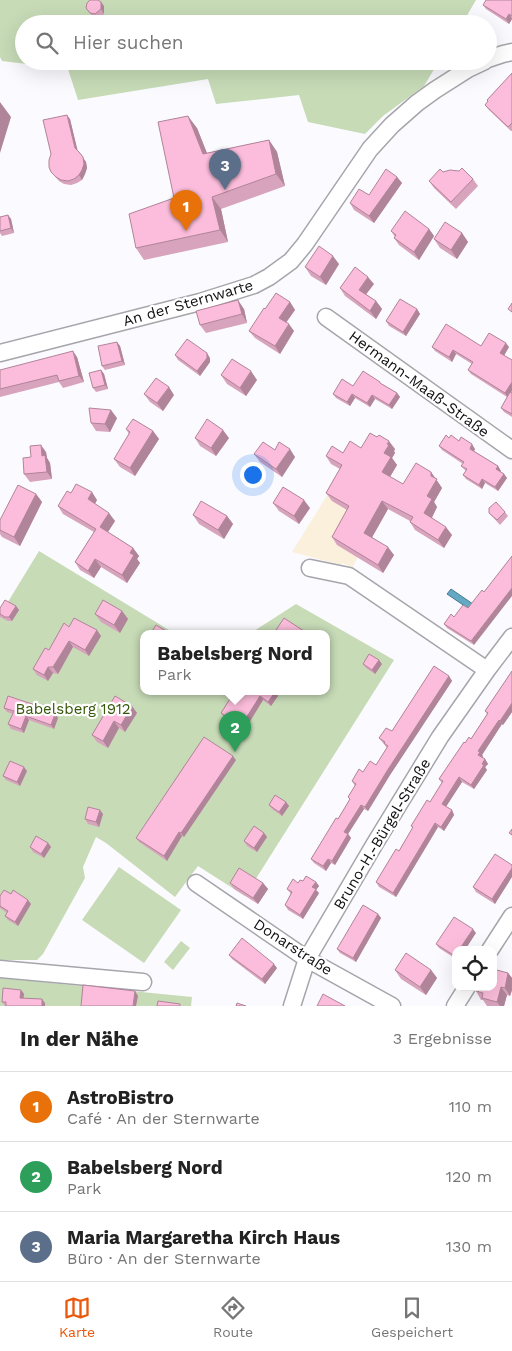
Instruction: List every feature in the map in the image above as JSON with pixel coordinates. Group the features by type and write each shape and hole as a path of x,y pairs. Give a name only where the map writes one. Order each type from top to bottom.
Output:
{"street":[{"path":"497,56 512,52"},
{"name":"An der Sternwarte","path":"0,353 194,304 254,285 269,277 291,261 305,244 370,149 392,125 417,103 469,70"},
{"name":"Hermann-Maaß-Straße","path":"326,317 512,450"},
{"path":"310,568 349,576 487,670"},
{"name":"Bruno-H.-Bürgel-Straße","path":"292,1006 307,959 374,844 440,737 512,637"},
{"name":"Donarstraße","path":"196,883 307,959 392,1006"},
{"path":"493,946 512,916"},
{"path":"0,969 143,982"},
{"path":"454,1006 463,991"}],"shaded area":[{"path":"343,470 386,513 370,541 367,540 352,568 343,563 341,565 292,552"}],"green space":[{"path":"0,0 476,0 467,15 15,15 15,63 2,61 0,57"},
{"path":"68,70 434,70 424,86 383,116 365,134 308,122 299,95 216,104 208,79 78,100"},
{"name":"Babelsberg 1912","path":"39,551 169,630 140,630 140,695 330,695 330,630 256,630 296,604 394,660 245,896 198,866 175,897 96,837 83,867 85,878 43,954 37,960 0,960 0,615"},
{"path":"119,867 181,910 144,963 82,920"},
{"path":"181,941 190,948 173,970 164,962"},
{"path":"0,978 192,997 191,1006 0,1006"}],"water":[{"path":"451,589 473,604 469,609 447,594"}],"building":[{"path":"90,0 101,2 101,9 95,14 90,13 86,8"},
{"path":"486,0 512,0 512,16 509,14 506,19 483,5"},
{"path":"512,73 512,123 508,127 485,105 487,100"},
{"path":"67,115 75,148 83,157 84,164 79,175 68,181 61,180 51,172 49,160 51,154 43,120"},
{"path":"188,116 203,154 269,140 276,174 212,197 220,230 136,248 129,214 174,198 158,122"},
{"path":"462,168 473,179 451,202 429,181 440,169 443,172 450,170 459,171"},
{"path":"386,169 397,177 369,216 350,203 359,189 369,195"},
{"path":"405,211 429,229 414,252 394,238 396,235 391,231"},
{"path":"8,215 11,228 0,231 0,217"},
{"path":"445,222 462,233 451,250 434,239"},
{"path":"319,246 333,256 320,277 305,267"},
{"path":"355,267 368,277 359,290 376,301 370,311 340,288"},
{"path":"276,293 290,302 279,318 289,324 275,346 249,331"},
{"path":"400,299 417,309 403,332 386,321"},
{"path":"238,300 242,314 200,325 196,311"},
{"path":"512,303 512,312 508,309"},
{"path":"446,324 481,346 489,333 506,343 500,353 512,360 512,382 505,393 468,370 473,362 453,350 449,357 432,347"},
{"path":"187,339 207,353 207,358 197,371 175,355"},
{"path":"117,342 122,361 102,366 98,346"},
{"path":"73,351 79,376 59,381 57,375 0,389 0,370"},
{"path":"232,359 251,371 240,388 221,375"},
{"path":"101,370 105,385 93,388 89,373"},
{"path":"363,371 397,393 389,405 372,395 367,403 352,394 347,402 333,394 342,379 353,386"},
{"path":"156,378 169,387 157,403 144,394"},
{"path":"510,392 512,393 512,414 501,408"},
{"path":"89,408 111,410 105,424 91,423"},
{"path":"133,419 153,431 130,468 114,459 130,432 126,429"},
{"path":"207,419 223,430 211,448 195,438"},
{"path":"370,433 377,437 379,435 389,441 387,444 389,445 384,453 391,457 382,472 403,484 416,463 431,472 431,476 437,479 427,496 432,499 424,513 446,527 438,540 410,522 413,517 382,501 364,533 388,547 378,565 332,537 349,506 326,493 342,465 326,456 332,446 343,453 350,441 361,448"},
{"path":"446,435 449,438 451,435 459,441 461,437 472,444 470,449 498,466 496,469 504,474 495,487 482,479 479,485 463,475 467,469 461,466 464,462 439,446"},
{"path":"263,442 275,450 279,442 290,449 276,469 254,454"},
{"path":"41,445 42,456 45,455 47,472 24,474 23,458 31,457 30,446"},
{"path":"76,484 92,492 88,499 109,513 100,527 133,548 130,553 134,555 122,575 95,559 88,571 75,562 96,529 58,506 67,491 71,493"},
{"path":"18,485 36,494 14,537 0,530 0,520"},
{"path":"283,487 304,500 294,516 273,503"},
{"path":"201,501 227,516 218,530 193,515"},
{"path":"496,502 505,512 497,520 489,513 489,508"},
{"path":"512,556 512,588 471,641 444,624 451,614 454,617 463,605 468,608 482,590 484,592"},
{"path":"5,600 16,606 9,617 0,614 0,608"},
{"path":"103,600 122,611 114,625 95,614"},
{"path":"74,618 97,630 85,650 69,641 53,667 48,667 44,675 33,669 45,648 49,650 64,623 69,627"},
{"path":"284,618 302,630 276,630"},
{"path":"156,625 165,630 153,630"},
{"path":"369,654 379,660 372,670 363,664"},
{"path":"434,666 449,676 365,807 361,805 344,832 348,834 332,861 328,859 323,866 311,859 350,799 348,797 356,784 352,781 359,769 363,772 370,761 376,765 388,746 379,738 386,728 392,731"},
{"path":"512,671 512,703 478,751 480,752 478,755 485,759 482,764 484,765 471,785 459,777 442,804 452,810 441,827 435,823 393,893 376,882 396,849 399,851 413,827 411,826 427,800 430,802 443,781 439,779 464,742 469,737 471,739 488,713 485,711"},
{"path":"232,695 273,695 268,702 260,696 241,726 221,713"},
{"path":"8,696 44,708 55,714 51,725 26,716 21,729 8,724 14,711 4,708"},
{"path":"115,696 132,706 121,725 114,721 103,741 92,735"},
{"path":"204,737 233,756 164,856 136,838"},
{"path":"10,761 24,767 17,782 3,776"},
{"path":"275,795 286,802 279,812 269,805"},
{"path":"88,807 100,810 96,822 85,819"},
{"path":"254,826 264,833 254,848 244,841"},
{"path":"36,836 48,843 41,854 30,847"},
{"path":"495,854 512,865 512,868 492,899 473,887"},
{"path":"239,868 263,883 253,898 230,883"},
{"path":"306,876 316,882 312,887 316,889 300,915 285,905 292,892 287,889 293,879 298,883 300,880 303,881"},
{"path":"4,890 11,894 13,890 28,900 15,922 5,916 8,911 0,906 0,896"},
{"path":"363,905 378,914 353,958 337,949"},
{"path":"454,917 473,929 462,946 452,946 452,954 436,944"},
{"path":"242,938 274,964 262,979 229,955"},
{"path":"406,953 431,970 420,987 395,970"},
{"path":"497,970 508,973 505,988 501,987 497,1002 482,998 483,993 476,991 497,991"},
{"path":"83,985 135,991 133,1006 81,1006"},
{"path":"3,988 21,990 20,998 42,999 42,1006 6,1006 6,1002 2,1002"},
{"path":"323,994 345,1006 317,1006"},
{"path":"158,1001 180,1004 180,1006 157,1006"}],"place":[{"name":"Maria Margaretha Kirch Haus","path":"225,190"},
{"name":"AstroBistro","path":"186,231"},
{"name":"Babelsberg Nord","path":"235,752"}]}
